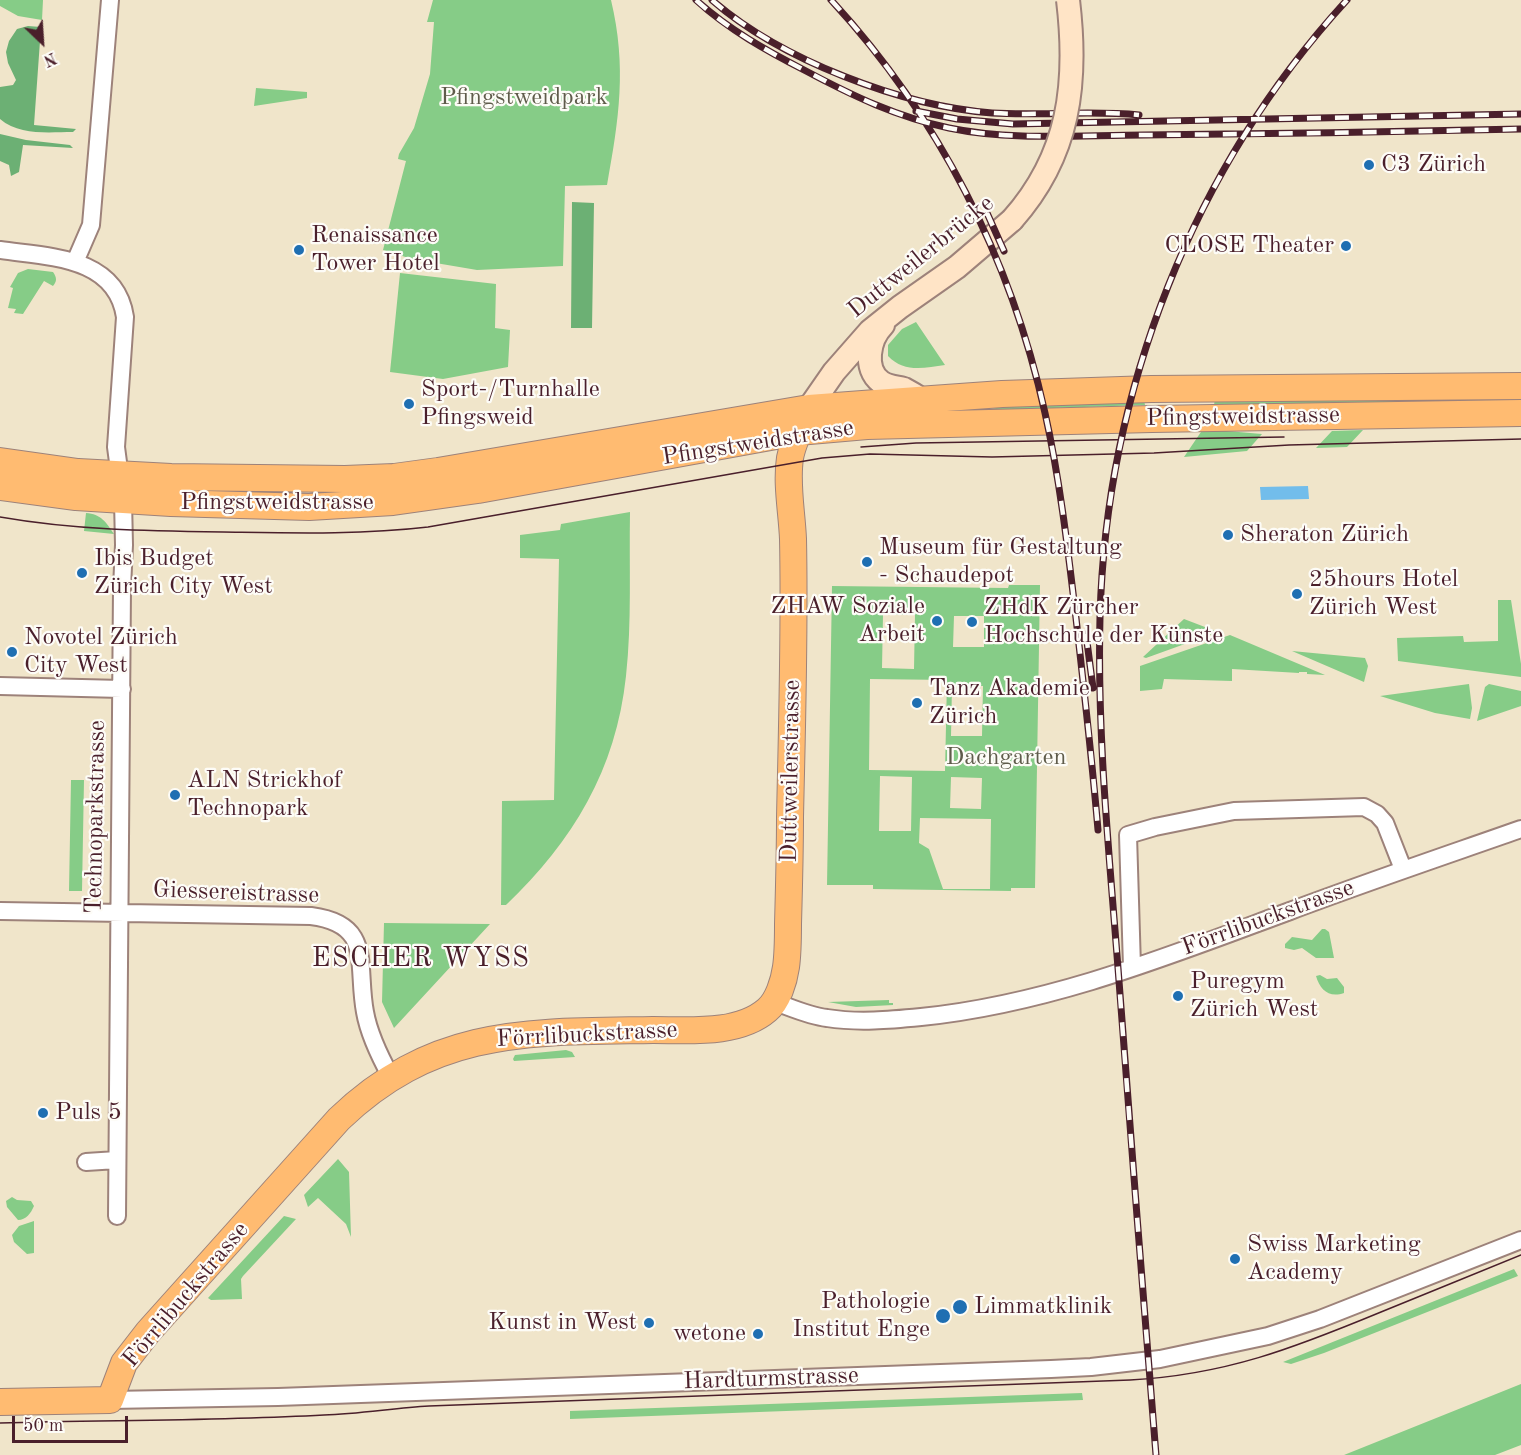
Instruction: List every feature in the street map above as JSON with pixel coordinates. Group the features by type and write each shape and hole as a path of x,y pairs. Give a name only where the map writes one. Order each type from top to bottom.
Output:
{"main road":[{"name":"Pfingstweidstrasse","path":"0,461 78,472 171,477 345,479 394,477 460,468 809,408 921,399 1151,389 1521,386"},
{"name":"Duttweilerstrasse","path":"775,1002 787,966 793,636 793,539 789,463 798,432 809,408"},
{"name":"Pfingstweidstrasse","path":"0,487 76,497 171,503 309,507 393,502 490,488 798,432 894,424 1521,413"},
{"name":"Förrlibuckstrasse","path":"110,1400 124,1363 148,1332 339,1119 392,1077 427,1058 473,1043 527,1034 576,1031 718,1028 740,1024 756,1017 775,1002"},
{"name":"Hardturmstrasse","path":"0,1402 110,1400"}],"street":[{"path":"75,262 91,225 110,0"},
{"name":"Duttweilerbrücke","path":"809,408 855,345 900,307 957,267 1012,220 1032,196 1058,146 1067,117 1073,60 1068,0"},
{"name":"Technoparkstrasse","path":"0,250 75,262 108,280 123,303 116,447 123,500 124,545 117,1216"},
{"path":"900,307 878,330 871,348 872,366 876,376 884,384 905,390 921,399"},
{"path":"0,686 122,689"},
{"path":"1132,967 1128,835 1155,827 1234,811 1364,807 1377,814 1385,823 1403,869"},
{"name":"Förrlibuckstrasse","path":"775,1002 828,1019 891,1020 990,1008 1048,995 1221,936 1521,828"},
{"name":"Giessereistrasse","path":"0,911 311,916 331,919 344,925 353,935 357,945 366,1018 378,1051 392,1077"},
{"path":"86,1162 117,1160"},
{"name":"Hardturmstrasse","path":"110,1400 278,1397 1051,1369 1131,1363 1218,1348 1320,1320 1521,1240"}],"green space":[{"path":"0,0 43,0 42,20 18,16 0,6"},
{"name":"Pfingstweidpark","path":"433,0 611,0 616,24 620,71 618,115 607,185 565,186 563,266 477,270 412,259 383,250 406,161 398,159 399,154 414,128 430,74 434,22 427,22"},
{"path":"28,26 41,27 34,125 76,129 73,132 26,131 0,119 0,87 13,85 16,80 8,63 6,52 9,41 17,29"},
{"path":"256,88 307,92 307,98 254,106"},
{"path":"0,134 26,140 70,145 73,148 23,145 19,172 11,176 9,165 0,161"},
{"path":"572,202 594,203 592,328 571,328"},
{"path":"28,269 53,272 56,281 53,286 44,281 23,314 14,313 16,309 8,308 13,288 10,287 18,273"},
{"path":"400,273 496,284 495,328 510,330 508,367 443,379 390,372"},
{"path":"916,322 945,365 908,367 888,356 888,345 902,329"},
{"path":"1429,398 1430,402 1214,405 1215,399"},
{"path":"1144,400 1145,405 871,414 986,410 1022,403"},
{"path":"1203,429 1262,434 1247,451 1184,457"},
{"path":"1363,430 1347,447 1316,448 1332,431"},
{"path":"630,512 628,656 621,710 612,742 601,773 571,829 530,881 506,905 501,905 502,801 554,800 559,559 520,558 520,535 560,530 561,524"},
{"path":"86,513 103,519 114,534 84,531"},
{"name":"Dachgarten","path":"1009,585 1040,585 1035,888 1011,888 1011,891 873,889 873,885 827,885 832,586 1008,588","holes":["883,615 915,615 914,669 882,668","954,616 984,616 984,647 953,647","870,679 947,680 945,771 869,770","952,685 983,686 982,736 951,736","880,776 912,777 911,831 879,831","951,777 982,778 981,809 950,808","920,818 991,819 990,889 943,889 929,849 919,843"]},
{"path":"1498,600 1511,600 1521,677 1398,661 1397,638 1463,636 1464,642 1498,641"},
{"path":"1184,619 1218,632 1146,658 1143,657"},
{"path":"1230,635 1325,675 1307,674 1307,672 1232,669 1232,681 1164,679 1162,689 1140,691 1140,666"},
{"path":"1292,651 1365,658 1368,666 1364,682"},
{"path":"1469,684 1472,708 1470,719 1435,713 1380,696"},
{"path":"1489,684 1521,691 1521,706 1477,721 1485,687"},
{"path":"71,780 84,780 82,891 69,891"},
{"path":"384,923 490,924 394,1028 382,1002"},
{"path":"1322,929 1329,932 1334,958 1316,958 1302,948 1294,950 1285,948 1285,944 1292,937 1312,940"},
{"path":"1320,975 1327,979 1337,978 1344,987 1344,993 1326,992 1316,976"},
{"path":"889,1000 889,1003 893,1005 856,1007 828,1002"},
{"path":"566,1050 572,1052 575,1057 514,1061 513,1059 515,1055"},
{"path":"338,1159 349,1172 351,1237 346,1224 318,1198 308,1207 304,1195"},
{"path":"12,1197 17,1200 31,1201 34,1206 30,1214 18,1220 7,1207 6,1201"},
{"path":"284,1216 296,1219 243,1276 241,1279 242,1299 211,1300 208,1298"},
{"path":"34,1221 34,1253 27,1254 14,1242 12,1235 19,1226"},
{"path":"1514,1269 1518,1276 1324,1353 1291,1364 1283,1362"},
{"path":"1521,1384 1521,1445 1495,1455 1344,1455"},
{"path":"1082,1393 1083,1400 570,1419 570,1411"}],"water":[{"path":"1308,486 1309,499 1261,500 1260,487"}],"tram line":[{"path":"861,447 916,443 1284,437"},
{"path":"0,517 56,525 139,530 300,533 377,531 428,527 822,458 870,454 992,457 1154,453 1289,445 1521,439"},
{"path":"0,1423 284,1417 429,1406 1164,1377 1259,1358 1349,1325 1521,1255"}],"railway":[{"path":"696,0 749,39 841,89 911,118 973,132 1046,136 1521,129"},
{"path":"712,0 740,22 807,60 882,90 920,101 957,109 992,113 1139,115"},
{"path":"831,0 870,45 905,92 937,141 991,245 1012,299 1045,413 1055,464 1070,567 1098,830"},
{"path":"1156,1455 1102,749 1100,617 1106,532 1119,448 1140,366 1168,286 1203,209 1244,135 1292,65 1347,0"},
{"path":"916,111 957,119 1013,124 1521,114"},
{"path":"987,213 1004,251"},
{"path":"1086,634 1093,688"}],"place":[{"name":"C3 Zürich","path":"1369,165"},
{"name":"CLOSE Theater","path":"1346,246"},
{"name":"Renaissance Tower Hotel","path":"299,250"},
{"name":"Sport-/Turnhalle Pfingsweid","path":"409,404"},
{"name":"Sheraton Zürich","path":"1228,535"},
{"name":"Museum für Gestaltung - Schaudepot","path":"867,562"},
{"name":"Ibis Budget Zürich City West","path":"82,573"},
{"name":"25hours Hotel Zürich West","path":"1297,594"},
{"name":"ZHAW Soziale Arbeit","path":"937,621"},
{"name":"ZHdK Zürcher Hochschule der Künste","path":"972,622"},
{"name":"Novotel Zürich City West","path":"12,652"},
{"name":"Tanz Akademie Zürich","path":"917,703"},
{"name":"ALN Strickhof Technopark","path":"175,795"},
{"name":"Puregym Zürich West","path":"1178,996"},
{"name":"Puls 5","path":"43,1113"},
{"name":"Swiss Marketing Academy","path":"1235,1259"},
{"name":"Limmatklinik","path":"960,1307"},
{"name":"Pathologie Institut Enge","path":"943,1316"},
{"name":"Kunst in West","path":"649,1323"},
{"name":"wetone","path":"758,1334"}],"district":[{"name":"ESCHER WYSS","path":"421,959"}]}
